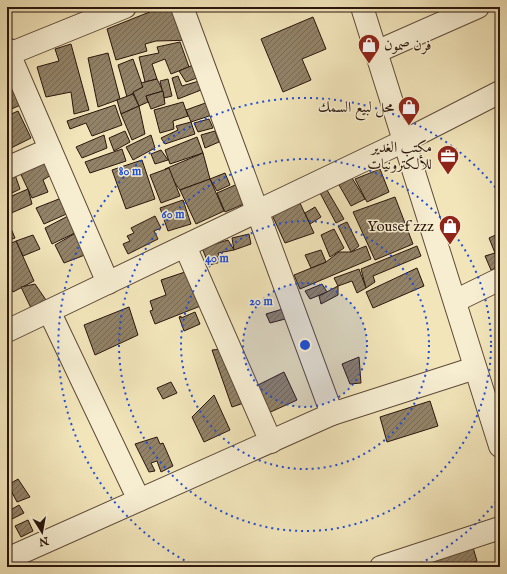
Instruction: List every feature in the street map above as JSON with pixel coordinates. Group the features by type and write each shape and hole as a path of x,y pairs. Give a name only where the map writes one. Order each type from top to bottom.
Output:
{"street":[{"path":"108,283 8,52 125,7"},
{"path":"182,7 332,414"},
{"path":"362,7 500,446"},
{"path":"376,52 478,7"},
{"path":"7,331 404,141 500,92"},
{"path":"7,168 50,149"},
{"path":"185,246 271,442"},
{"path":"454,301 500,279"},
{"path":"49,311 139,500"},
{"path":"7,559 332,414 476,368"},
{"path":"382,567 500,528"}],"building":[{"path":"162,7 179,7 195,40 156,41 145,44 147,51 116,60 107,29"},
{"path":"500,12 500,23 496,13"},
{"path":"313,17 326,49 302,59 311,80 283,92 261,39"},
{"path":"180,42 189,67 171,74 165,59 152,64 157,79 145,82 139,57 159,53 157,47"},
{"path":"71,44 89,110 74,114 71,92 46,97 37,67 59,61 55,49"},
{"path":"108,53 120,99 98,107 88,58"},
{"path":"133,59 143,87 127,97 118,65"},
{"path":"200,62 205,75 186,82 179,71"},
{"path":"7,66 25,103 7,111"},
{"path":"178,76 182,86 199,81 201,90 178,99 172,78"},
{"path":"157,79 163,91 146,96 148,102 139,106 133,92 143,87 141,83"},
{"path":"168,79 172,96 164,98 160,81"},
{"path":"163,91 165,104 151,109 146,96"},
{"path":"133,94 139,106 121,114 117,100"},
{"path":"211,101 215,114 191,122 186,110"},
{"path":"183,102 188,116 173,121 174,129 160,133 154,110"},
{"path":"115,105 122,125 92,136 86,123 70,129 67,121"},
{"path":"139,106 145,134 132,140 121,114"},
{"path":"18,111 31,138 7,150 7,116"},
{"path":"209,119 213,128 198,132 194,123"},
{"path":"191,122 195,134 165,144 161,138 178,130 176,126"},
{"path":"125,131 130,142 114,151 109,138"},
{"path":"215,131 219,142 205,148 201,135"},
{"path":"104,135 107,148 82,158 76,147"},
{"path":"151,135 155,148 133,160 126,147"},
{"path":"197,137 203,153 170,164 165,150"},
{"path":"122,149 126,161 90,173 85,162"},
{"path":"161,150 168,160 155,164 151,154"},
{"path":"203,153 210,179 180,190 165,169"},
{"path":"49,154 59,170 43,180 48,192 32,198 17,166"},
{"path":"142,160 155,199 126,209 112,170"},
{"path":"169,168 180,196 161,203 150,175"},
{"path":"380,169 389,192 367,202 355,179"},
{"path":"14,172 20,189 8,195 7,174"},
{"path":"225,173 230,185 217,191 210,179"},
{"path":"352,178 365,199 351,206 339,185"},
{"path":"210,179 224,211 196,224 180,190"},
{"path":"242,182 251,201 225,212 217,193"},
{"path":"28,189 32,204 9,214 7,209 7,198"},
{"path":"327,190 344,219 336,223 320,193"},
{"path":"64,197 71,212 44,224 36,208"},
{"path":"395,197 413,244 375,260 353,212"},
{"path":"183,200 191,224 168,231 160,208"},
{"path":"299,201 314,233 285,243 272,215"},
{"path":"315,207 321,217 310,224 305,213"},
{"path":"68,216 75,233 52,244 45,228"},
{"path":"155,216 161,228 154,231 158,239 128,254 123,244 130,241 127,236 134,233 131,228"},
{"path":"7,219 15,238 7,241"},
{"path":"347,222 359,246 351,252 338,226"},
{"path":"334,229 344,248 330,257 321,235"},
{"path":"81,230 90,253 64,263 55,245"},
{"path":"500,233 500,267 491,270 485,256 495,253 489,238"},
{"path":"249,234 251,244 234,250 232,238"},
{"path":"33,235 40,249 23,256 16,241"},
{"path":"228,240 234,250 218,253 221,262 209,265 202,248"},
{"path":"16,241 34,281 13,292 7,280 7,245"},
{"path":"366,246 371,259 300,289 294,275 326,262 339,252 351,252"},
{"path":"417,246 421,256 373,276 375,282 366,288 361,269"},
{"path":"321,250 326,262 311,268 305,255"},
{"path":"417,268 424,286 373,308 366,292"},
{"path":"359,269 366,288 357,293 352,281 338,286 334,278"},
{"path":"188,271 203,305 155,324 150,311 153,310 150,301 166,295 161,280"},
{"path":"35,284 46,300 31,308 21,287"},
{"path":"322,284 327,292 310,299 305,291"},
{"path":"338,286 338,295 321,304 319,296"},
{"path":"7,287 11,296 7,298"},
{"path":"129,307 138,335 95,355 84,325"},
{"path":"286,308 289,318 270,323 266,314"},
{"path":"195,312 200,324 184,331 179,317 181,316 181,318"},
{"path":"224,349 244,403 232,407 212,350"},
{"path":"359,357 361,383 350,384 342,364"},
{"path":"284,372 297,400 264,415 252,388"},
{"path":"171,382 177,393 163,399 157,388"},
{"path":"214,395 230,430 204,442 192,417"},
{"path":"430,401 438,426 387,442 380,417"},
{"path":"157,437 160,444 163,443 173,466 161,472 157,461 151,463 155,471 149,472 135,444"},
{"path":"18,479 30,497 17,502 8,485"},
{"path":"19,505 24,513 12,519 7,512"},
{"path":"28,520 33,531 21,537 15,526"},
{"path":"472,544 477,561 460,567 426,567 424,560"}],"place":[{"name":"فرن صمون","path":"369,64"},
{"name":"محل لبيع السمك","path":"409,126"},
{"name":"مكتب الغدير للألكترونيات","path":"448,176"},
{"name":"Yousef zzz","path":"450,246"}]}
